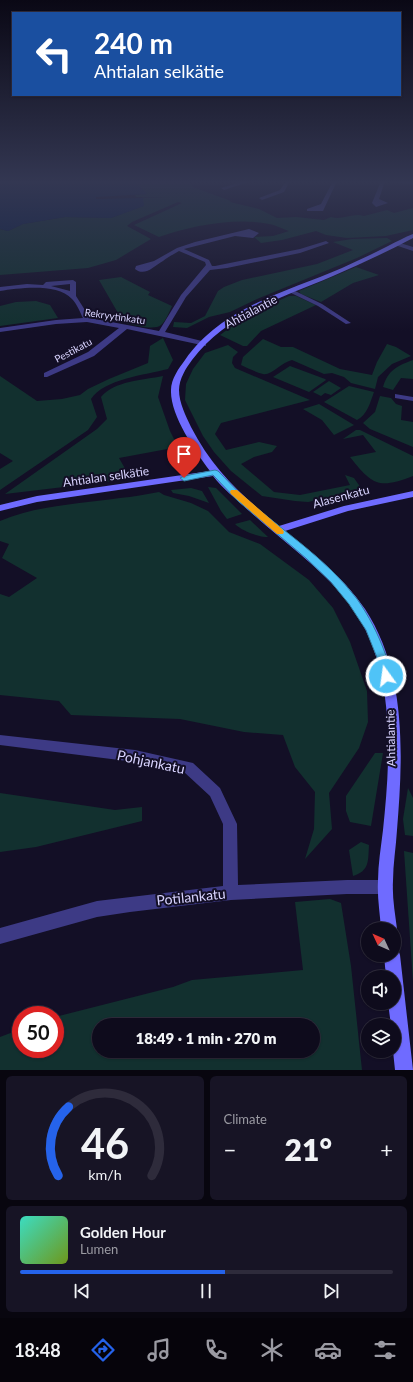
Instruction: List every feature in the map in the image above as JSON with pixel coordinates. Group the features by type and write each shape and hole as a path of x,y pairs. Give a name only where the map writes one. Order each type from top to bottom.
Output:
{"main road":[{"name":"Ahtialantie","path":"388,922 385,887 394,737 389,691 383,660 371,629 353,602 334,580 310,557 240,498 215,473 187,427 176,401 175,388 179,376 187,362 202,344 224,324 248,310 366,259 413,236"},
{"name":"Ahtialan selkätie","path":"0,508 37,499 215,473"},
{"name":"Alasenkatu","path":"278,530 335,511 384,499 413,494"},
{"path":"400,1010 407,1048 404,1070"}],"street":[{"path":"155,263 179,249 235,234"},
{"path":"208,268 228,267 255,259 304,252 326,243"},
{"path":"396,244 413,249"},
{"path":"161,333 183,296 209,265 207,261 179,249"},
{"path":"0,289 73,282 73,296 87,320"},
{"path":"34,286 55,289 73,296"},
{"path":"291,291 320,304 348,323"},
{"name":"Rekryytinkatu","path":"0,330 56,322 87,320 161,333 202,344"},
{"name":"Pestikatu","path":"47,375 91,354 126,326"},
{"path":"398,396 413,399"},
{"name":"Pohjankatu","path":"0,740 135,756 188,767 215,792 230,824 231,893"},
{"name":"Potilankatu","path":"0,936 97,909 130,904 231,893 340,887 385,887"}],"green space":[{"path":"0,231 136,231 151,239 116,260 88,268 0,275"},
{"path":"146,231 178,231 171,233 159,237"},
{"path":"289,231 409,231 386,236 347,238 326,235 316,231 282,240 261,243 254,237 273,236"},
{"path":"387,238 392,241 357,258 257,299 230,312 209,317 187,328 173,327 174,322 191,323 205,316 218,291 224,287 242,280 317,264 353,250 333,242 352,239"},
{"path":"356,267 379,275 353,283 321,302 301,294 299,291"},
{"path":"121,277 150,292 148,295 172,306 166,319 161,325 157,327 145,327 114,320 118,313 99,280"},
{"path":"289,296 296,296 316,305 261,331 247,346 243,346 220,335 247,315"},
{"path":"36,301 50,305 58,318 0,326 0,306 16,302"},
{"path":"163,338 173,360 168,369 115,382 97,392 91,399 97,417 88,430 0,490 0,469 13,461 0,453 0,376 37,401 62,399 80,395 88,389 109,379 148,363 150,346"},
{"path":"263,339 281,347 293,347 340,369 372,375 387,344 396,347 411,356 392,364 378,377 375,389 351,383 344,377 332,373 324,374 292,360 266,374 241,365 243,357"},
{"path":"228,345 238,352 233,357 232,363 235,368 310,400 221,423 215,434 226,450 259,442 277,446 272,452 254,457 241,464 274,492 300,495 350,485 345,475 354,478 361,488 360,491 308,502 262,496 231,471 214,452 203,436 185,400 186,384 193,369 205,353"},
{"path":"413,360 413,379 401,378 393,390 383,387 388,376 394,369"},
{"path":"290,366 326,380 309,392 273,377"},
{"path":"163,376 158,397 170,431 178,447 119,458 131,479 5,494 97,429 107,419 101,397 107,392 121,384"},
{"path":"329,381 341,388 331,395 325,393 321,396 313,392"},
{"path":"349,386 374,392 366,412 357,420 324,402"},
{"path":"380,396 391,398 396,404 402,406 401,420 413,422 413,447 370,429 363,423 375,412"},
{"path":"319,404 354,425 334,435 322,420 303,409"},
{"path":"356,430 360,430 413,456 413,476 392,483 377,482 371,479 350,457 376,452 363,435 343,439"},
{"path":"208,487 216,488 242,514 227,519"},
{"path":"191,488 202,491 209,503 189,496 173,493 171,490"},
{"path":"159,492 164,495 191,503 208,511 229,532 260,544 309,580 333,608 350,642 367,691 368,722 359,748 329,793 332,829 305,859 314,829 315,792 295,767 283,735 244,732 180,719 71,715 59,701 0,695 0,594 9,597 37,578 2,558 9,544 0,541 0,521 44,508"},
{"path":"250,520 268,537 250,533 235,524"},
{"path":"375,753 383,753 371,826 350,822 346,811 346,796"},
{"path":"408,788 413,798 413,836 405,835 403,819"},
{"path":"0,793 115,810 142,807 142,821 36,847 0,852"},
{"path":"361,842 369,845 367,864 363,871 353,876 349,850"},
{"path":"404,851 413,853 413,982"},
{"path":"330,899 341,903 351,966 362,1070 0,1070 0,1037 12,1032 12,1058 64,1058 64,1015 173,987 192,980 303,970 295,902"}],"slow traffic":[{"path":"234,492 280,532"}],"route":[{"path":"184,478 215,473 240,498 310,557 334,580 353,602 371,629 383,660 386,676"}]}
